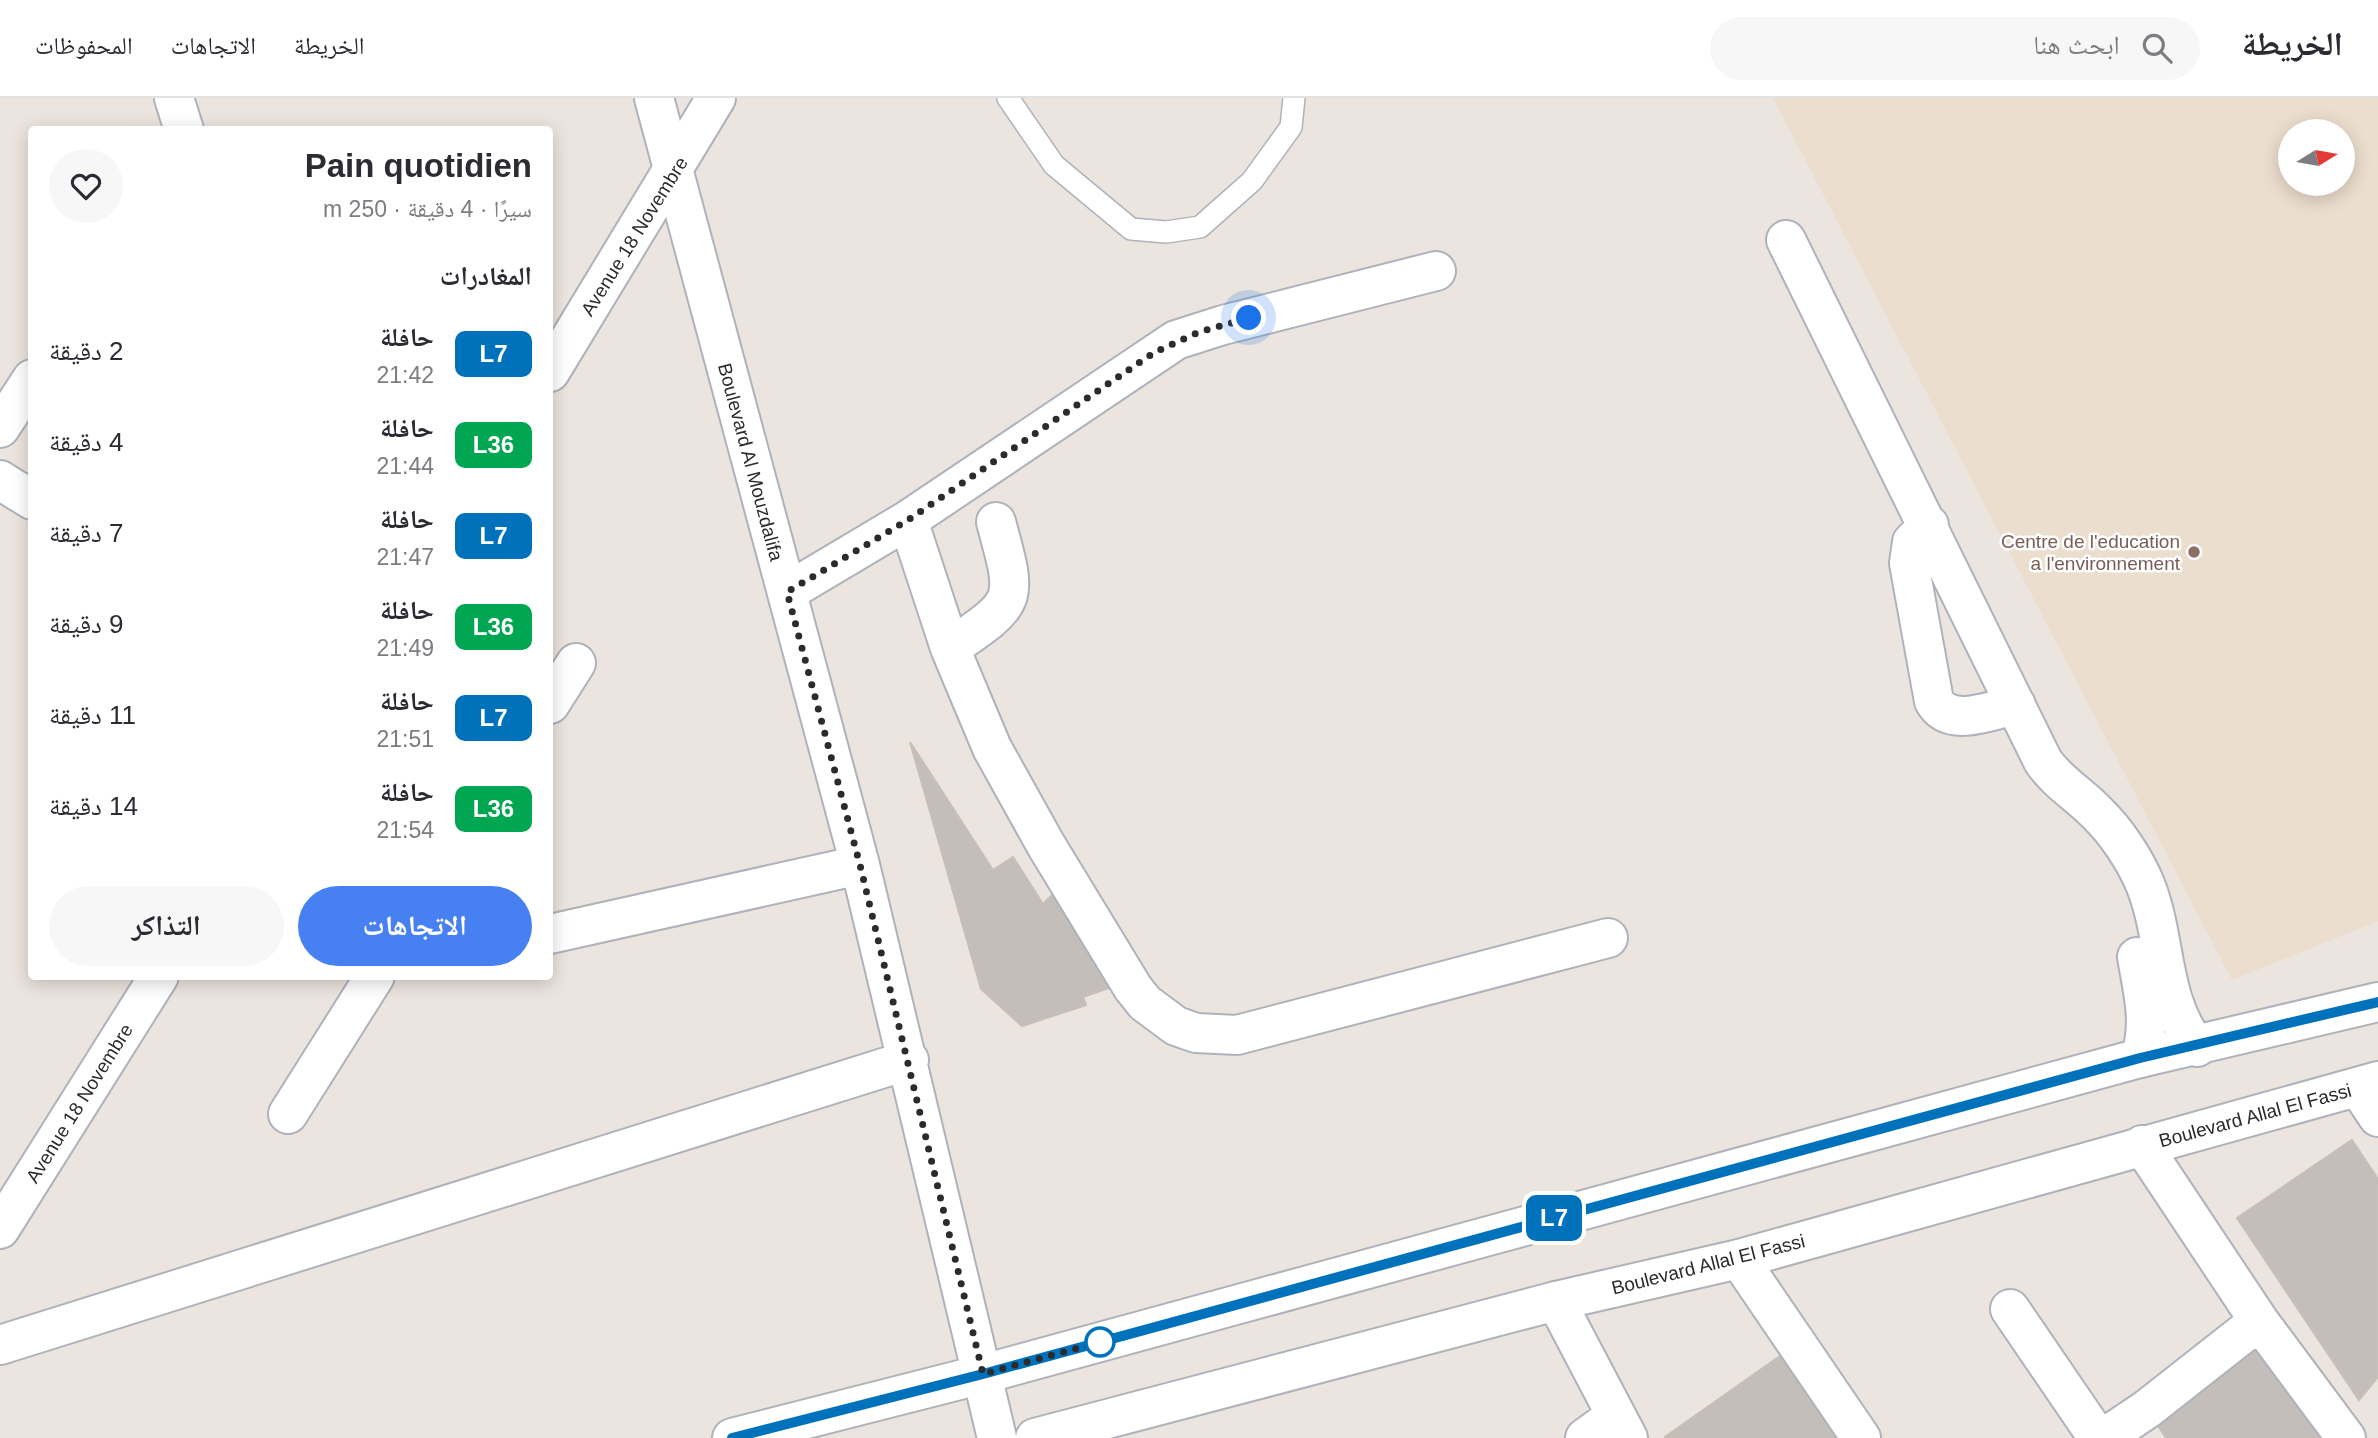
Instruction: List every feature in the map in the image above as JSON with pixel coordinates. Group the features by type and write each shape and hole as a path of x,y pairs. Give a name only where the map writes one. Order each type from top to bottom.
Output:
{"street":[{"path":"174,98 183,126"},
{"name":"Boulevard Al Mouzdalifa","path":"654,98 860,865 909,1060 997,1438"},
{"name":"Avenue 18 Novembre","path":"553,359 674,172 716,98"},
{"path":"1786,240 2053,776 2098,814 2145,884 2171,998 2181,1023 2197,1046"},
{"path":"787,592 908,520 1176,341 1223,325 1436,271"},
{"path":"0,428 28,385"},
{"path":"0,480 28,498"},
{"path":"908,520 950,648 992,748 1046,845 1133,988 1145,1003 1177,1026 1196,1033 1237,1035 1608,938"},
{"path":"950,648 996,617 1004,605 1010,576 996,522"},
{"path":"1929,525 1912,542 1909,563 1934,701 1939,710 1954,717 2016,705"},
{"path":"553,699 576,663"},
{"path":"2120,843 2124,891 2147,1017 2147,1031 2140,1058"},
{"path":"553,933 860,865"},
{"name":"Avenue 18 Novembre","path":"0,1229 156,980"},
{"path":"288,1114 372,980"},
{"path":"732,1438 983,1374 2140,1058 2378,1002"},
{"path":"0,1345 909,1060"},
{"name":"Boulevard Allal El Fassi","path":"1035,1438 1556,1301 1739,1259 2142,1145 2371,1095"},
{"path":"2142,1145 2259,1321 2346,1438"},
{"path":"1739,1259 1861,1438"},
{"path":"1556,1301 1609,1431"},
{"path":"2010,1309 2098,1438"},
{"path":"2104,1438 2147,1409 2259,1321"}],"lane":[{"path":"1008,98 1054,165 1131,229 1166,232 1200,228 1252,181 1291,127 1294,98"}],"shaded area":[{"name":"Centre de l'education a l'environnement","path":"1773,98 2378,98 2378,921 2232,980"}],"building":[{"path":"910,742 993,870 1013,857 1043,904 1060,887 1126,982 1083,997 1086,1005 1022,1026 981,989"},
{"path":"2352,1140 2378,1179 2378,1377 2359,1400 2237,1218"},
{"path":"2263,1337 2335,1438 2166,1438 2150,1413"},
{"path":"1780,1356 1837,1438 1665,1437"}],"bus line":[{"name":"L7","path":"732,1438 983,1374 2140,1058 2378,1002"}],"place":[{"name":"Centre de l'education a l'environnement","path":"2194,552"}],"route":[{"path":"1100,1342 983,1374 909,1060 787,592 908,520 1155,352 1199,332 1249,318"}]}
